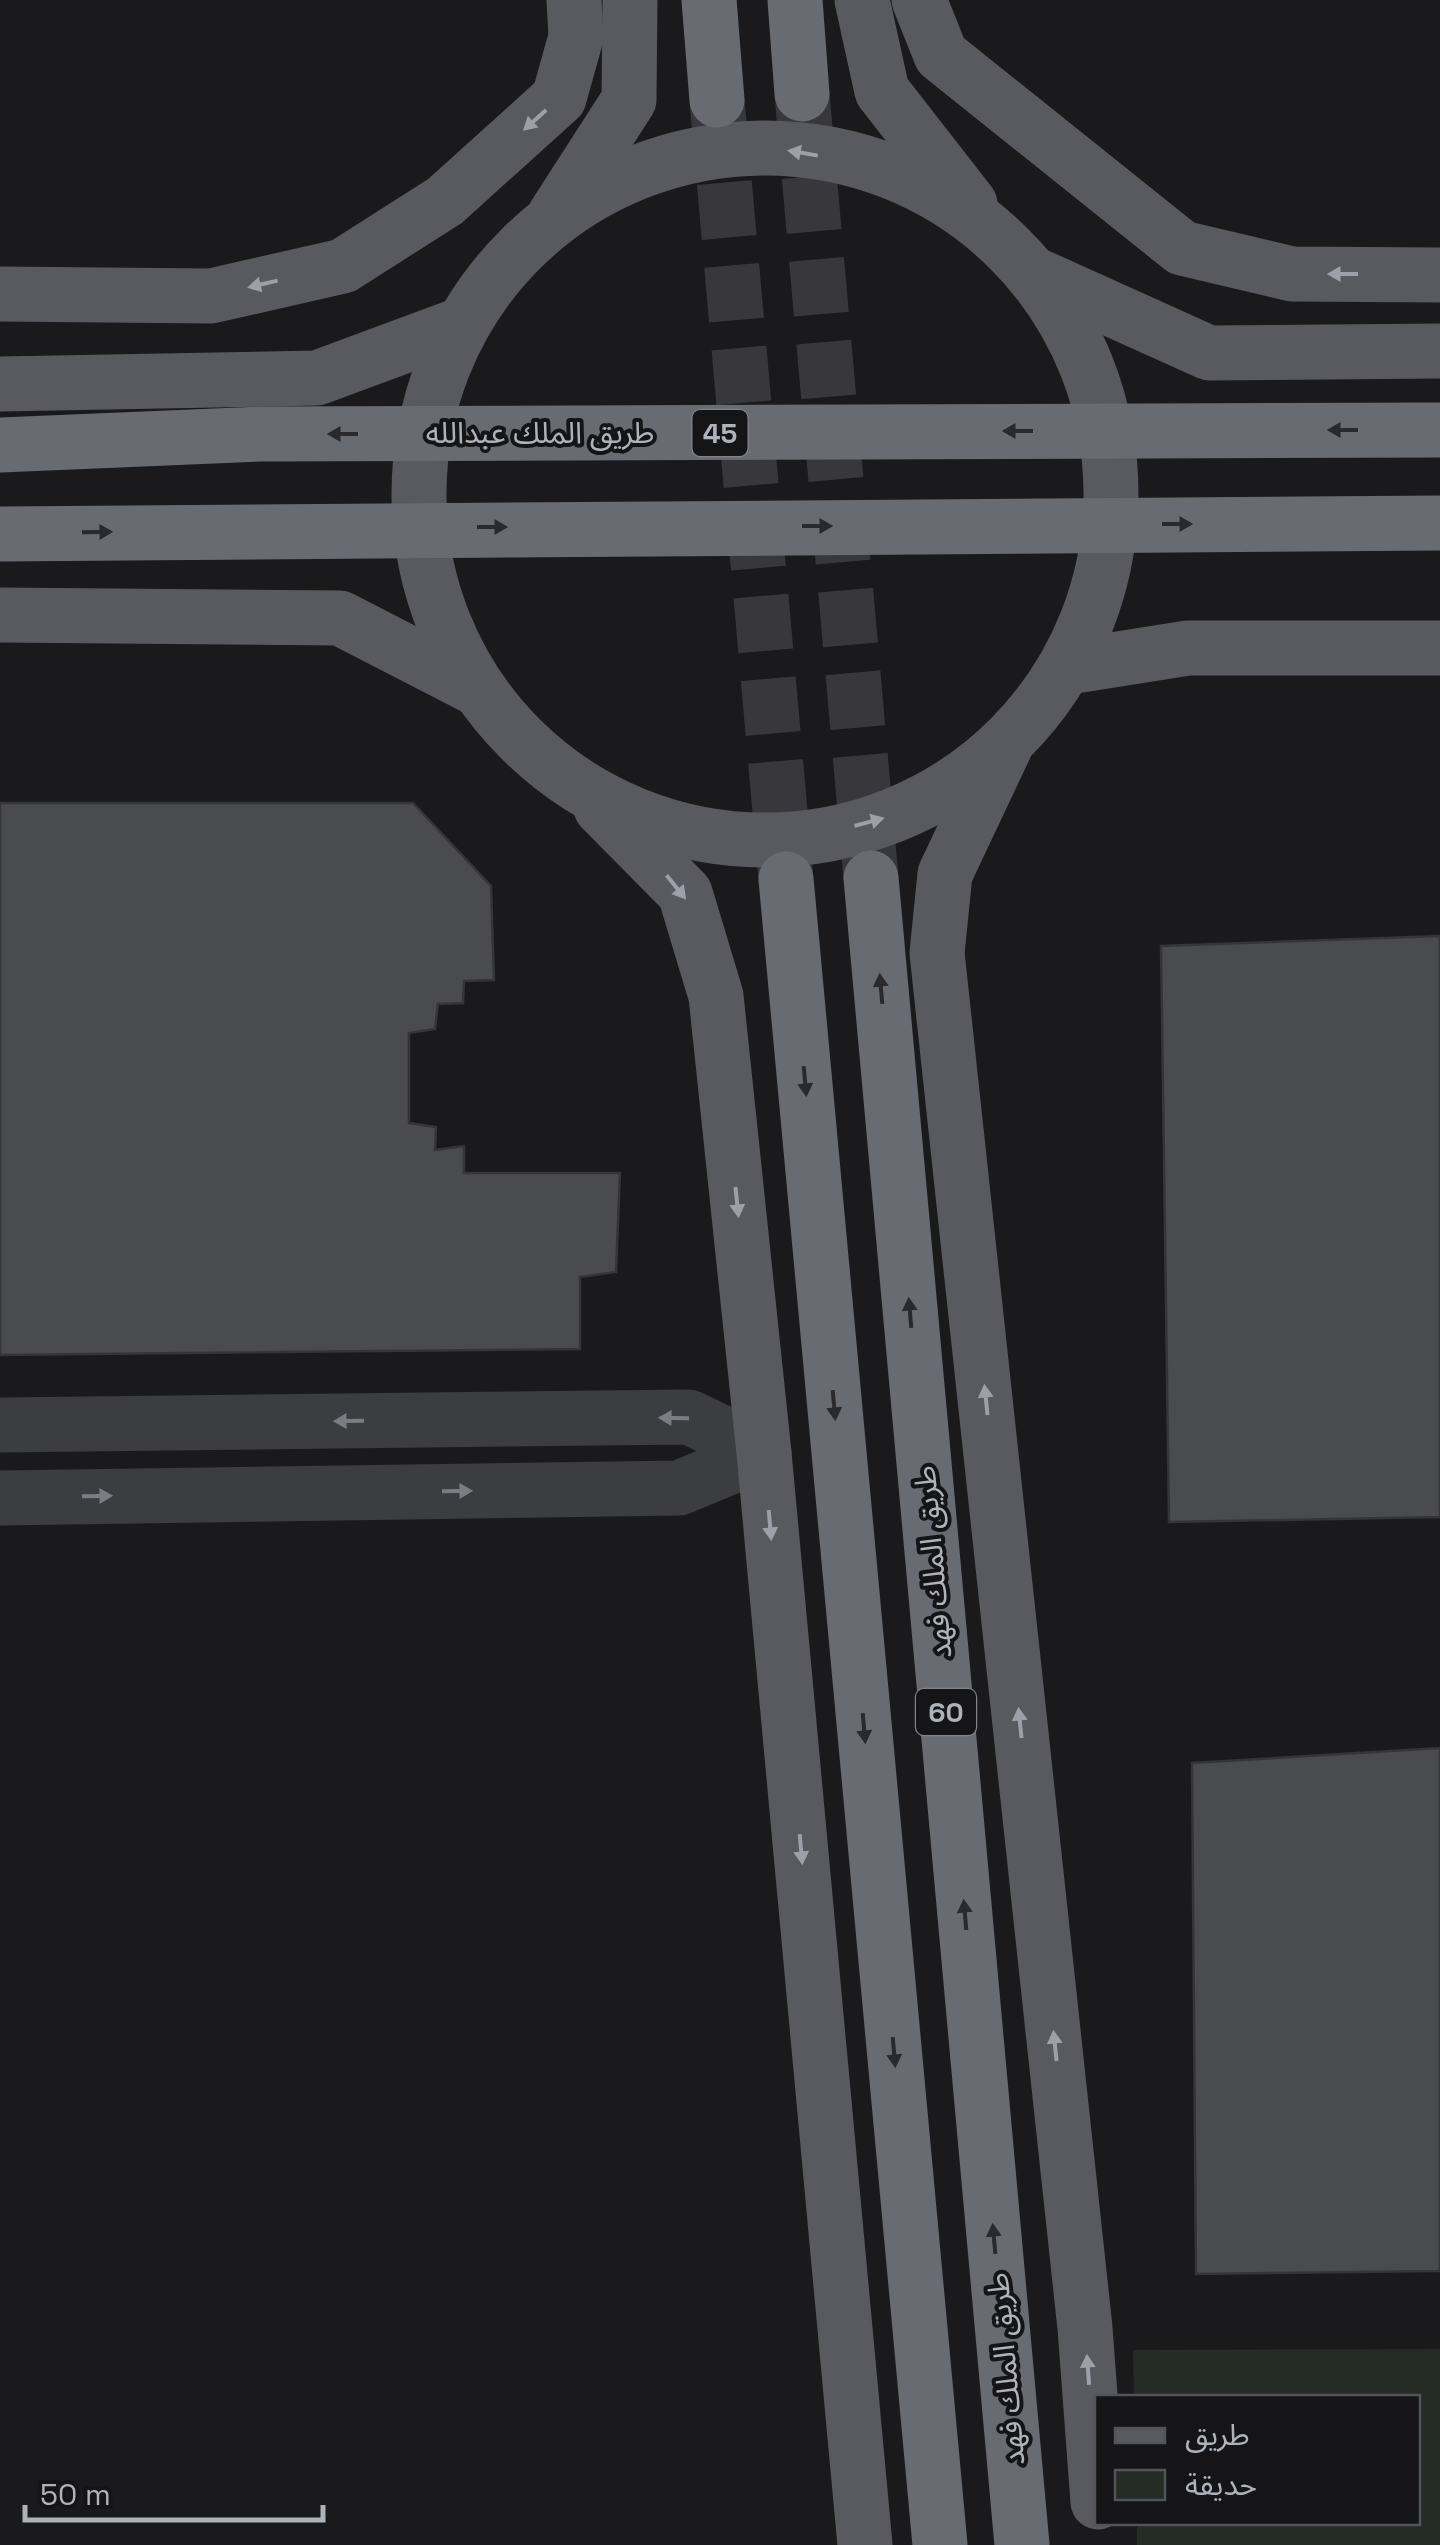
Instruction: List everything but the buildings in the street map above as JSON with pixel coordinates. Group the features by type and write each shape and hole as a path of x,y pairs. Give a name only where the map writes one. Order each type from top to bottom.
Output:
{"highway":[{"path":"709,0 717,100"},
{"path":"795,0 802,94"},
{"name":"طريق الملك عبدالله","path":"0,446 261,434 1440,430"},
{"path":"0,534 1440,523"},
{"name":"طريق الملك فهد","path":"870,878 1022,2545"},
{"path":"786,880 940,2545"}],"main road":[{"path":"0,294 212,296 343,266 445,201 559,98 576,37 574,0"},
{"path":"630,0 630,100 554,218 501,267 460,325 426,414 416,509 434,602 476,688 524,746 584,792 684,893 716,996 764,1453 866,2545"},
{"path":"862,0 882,91 984,223 1038,276 1090,366 1114,467 1106,570 1068,667 1006,747 945,874 937,954 1082,2309 1095,2466"},
{"path":"919,0 941,55 1182,248 1292,274 1440,274"},
{"path":"554,218 656,164 769,147 883,167 984,223"},
{"path":"1038,276 1209,353 1440,351"},
{"path":"0,384 316,378 460,325"},
{"path":"0,616 340,618 476,688"},
{"path":"1068,667 1188,648 1440,648"},
{"path":"584,792 690,833 802,840 912,810 1006,747"}],"lane":[{"path":"0,1426 690,1417 764,1453"},
{"path":"0,1498 679,1488 764,1453"}],"green space":[{"path":"1440,2349 1440,2545 1137,2545 1137,2525 1420,2525 1420,2395 1134,2395 1133,2350"}],"tunnel":[{"path":"802,94 871,878"},
{"path":"717,100 786,879"}]}
